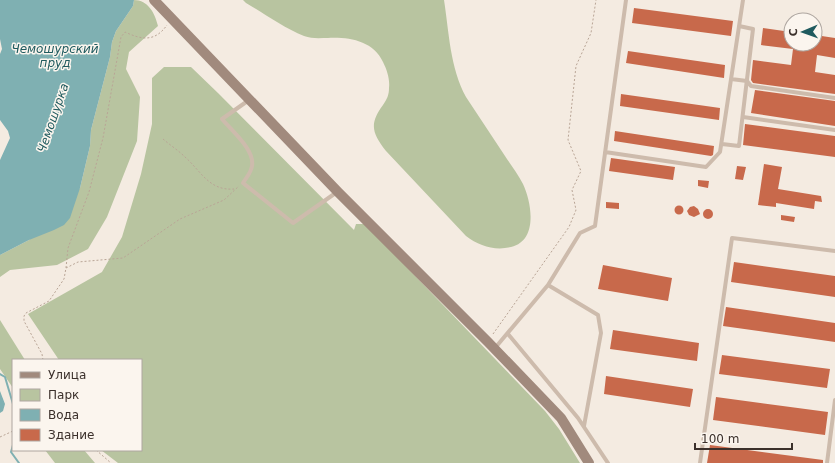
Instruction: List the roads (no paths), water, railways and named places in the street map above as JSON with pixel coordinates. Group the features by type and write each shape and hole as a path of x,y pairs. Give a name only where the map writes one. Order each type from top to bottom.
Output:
{"street":[{"path":"154,0 338,192 492,345 561,418 589,463"}],"lane":[{"path":"492,345 508,334 548,285 580,233 595,226 626,0"},
{"path":"605,152 706,167 720,152 743,0"},
{"path":"722,144 739,146 753,29 739,26"},
{"path":"731,79 747,81 751,86 835,98"},
{"path":"249,100 222,120 250,150 252,165 250,172 242,183 293,223 338,192"},
{"path":"743,117 835,130"},
{"path":"700,463 732,238 835,251"},
{"path":"548,285 598,315 601,333 584,426"},
{"path":"508,334 578,418 608,463"},
{"path":"827,463 835,400"}],"water":[{"name":"Чемошурский пруд","path":"0,0 134,0 133,6 116,31 112,42 110,57 91,130 90,146 80,188 70,218 64,225 29,240 0,255 0,160 10,138 8,131 0,120 0,54 2,49 0,39"},
{"path":"0,391 5,404 3,411 0,413"}],"waterway":[{"path":"0,374 5,377 12,401"},
{"path":"12,448 11,452 19,463"}],"water label":[{"name":"Чемошурка","path":"53,118"}]}
